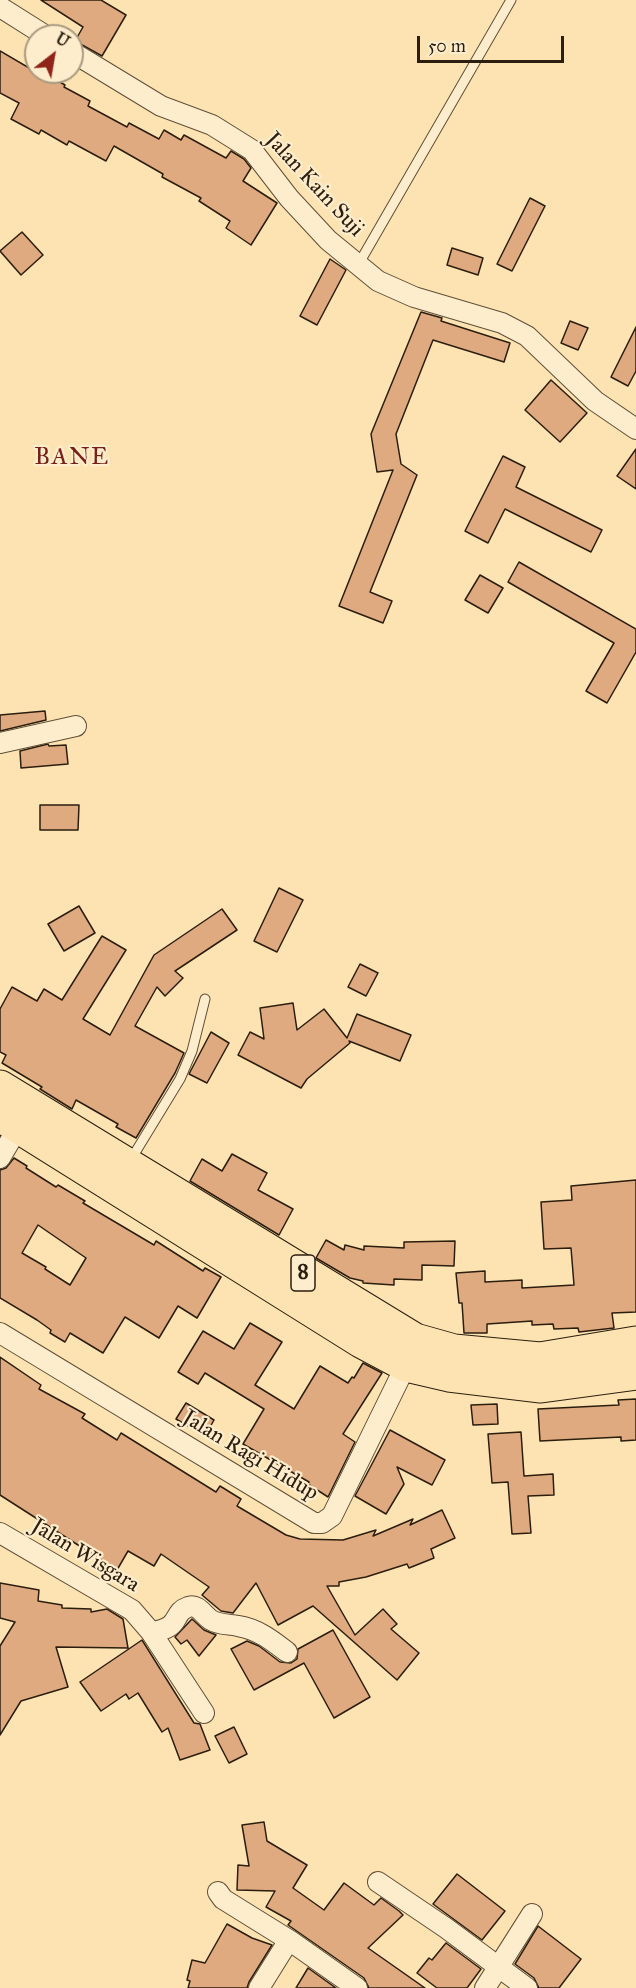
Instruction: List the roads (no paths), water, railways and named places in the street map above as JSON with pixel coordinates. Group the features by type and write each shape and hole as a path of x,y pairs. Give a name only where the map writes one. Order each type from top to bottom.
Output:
{"highway":[{"name":"8","path":"0,1087 415,1340 454,1351 540,1359 636,1343"},
{"name":"8","path":"9,1120 361,1341 406,1365 449,1375 541,1386 636,1373"}],"street":[{"path":"0,7 27,24"},
{"name":"Jalan Kain Suji","path":"84,59 168,110 212,125 252,150 289,198 328,240 378,281 396,290 502,322 527,336 595,401 636,429"},
{"path":"0,743 76,726"},
{"path":"0,1158 9,1120"},
{"name":"Jalan Ragi Hidup","path":"0,1333 314,1523 322,1523 332,1516 406,1365"},
{"name":"Jalan Wisgara","path":"0,1533 132,1610 151,1632 204,1713"},
{"path":"151,1632 171,1627 183,1610 193,1606 208,1619 217,1623 245,1628 268,1637 287,1653"},
{"path":"378,1882 446,1928 526,1988"},
{"path":"218,1892 223,1899 289,1940 357,1988"},
{"path":"485,1988 532,1914"},
{"path":"259,1988 289,1940"}],"lane":[{"path":"358,265 511,0"},
{"path":"128,1165 180,1079 192,1051 205,999"}],"district":[{"name":"BANE","path":"72,458"}]}
